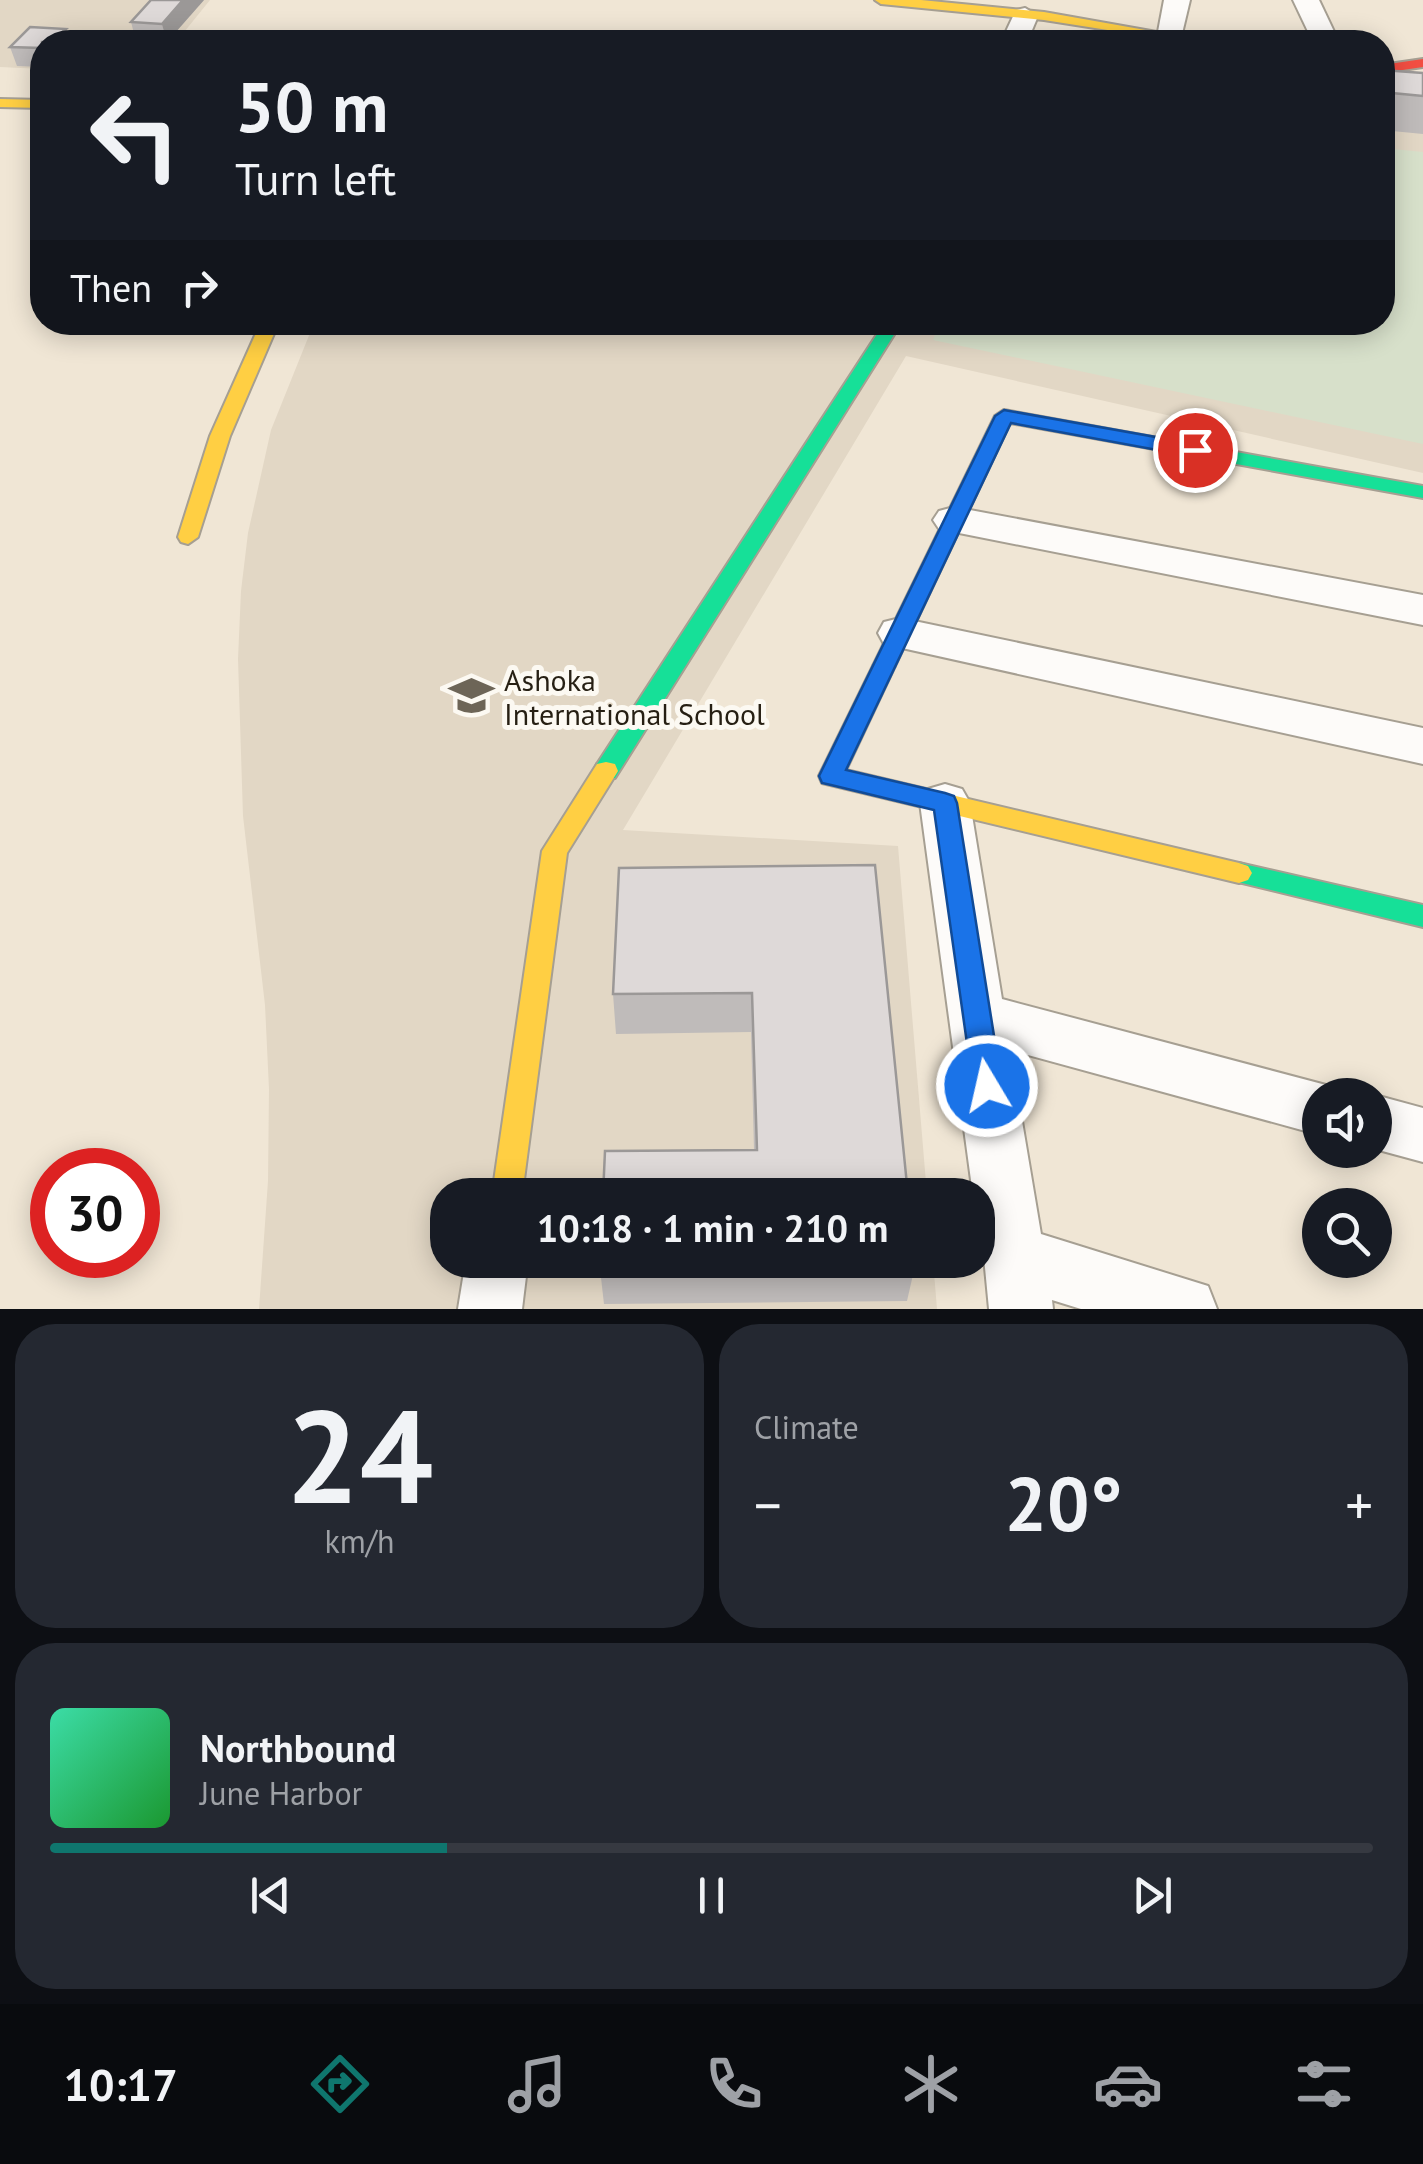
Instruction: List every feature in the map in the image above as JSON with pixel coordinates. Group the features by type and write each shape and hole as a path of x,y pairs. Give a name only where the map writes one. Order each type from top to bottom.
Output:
{"street":[{"path":"881,0 1039,11 1135,30"},
{"path":"1171,30 1177,0"},
{"path":"1306,0 1320,30"},
{"path":"1395,50 1423,46"},
{"path":"1395,69 1423,63"},
{"path":"1395,76 1423,84"},
{"path":"0,86 30,87"},
{"path":"0,103 30,104"},
{"path":"188,537 220,436 264,335"},
{"path":"508,1178 555,851 886,335"},
{"path":"1423,492 1004,416 831,776 1423,916"},
{"path":"954,520 1423,610"},
{"path":"900,633 1423,746"},
{"path":"945,803 1017,1283 1185,1309"},
{"path":"977,1017 1302,1103"},
{"path":"1392,1127 1423,1135"},
{"path":"490,1309 494,1278"}],"shaded area":[{"path":"0,0 210,0 186,30 30,30 30,68 0,67"},
{"name":"Ashoka International School","path":"1395,81 1423,87 1423,473 906,356 623,830 898,846 926,1178 430,1178 430,1278 934,1278 937,1309 259,1309 268,1181 269,1089 265,1005 243,816 238,659 248,533 271,430 309,335 1395,335"}],"green space":[{"path":"1395,149 1423,152 1423,444 933,340 935,335 1395,335"}],"building":[{"path":"151,0 183,0 162,24 131,22"},
{"path":"30,27 66,29 30,30 30,48 10,47"},
{"path":"1395,71 1423,73 1423,96 1395,93"},
{"path":"875,865 906,1178 604,1178 605,1151 757,1150 752,993 613,994 619,868"}],"traffic: fast":[{"path":"606,771 886,335"},
{"path":"884,666 1004,416 1423,492"},
{"path":"1239,873 1423,916"}],"traffic: slow":[{"path":"881,0 1044,16 1131,30"},
{"path":"0,103 30,104"},
{"path":"188,537 220,436 264,335"},
{"path":"884,666 831,776 1239,873"},
{"path":"509,1178 555,851 606,771"}],"traffic: jam":[{"path":"1395,67 1423,63"}],"place":[{"name":"Ashoka International School","path":"471,696"}],"route":[{"path":"987,1086 945,803 831,776 1004,416 1195,450"}]}
